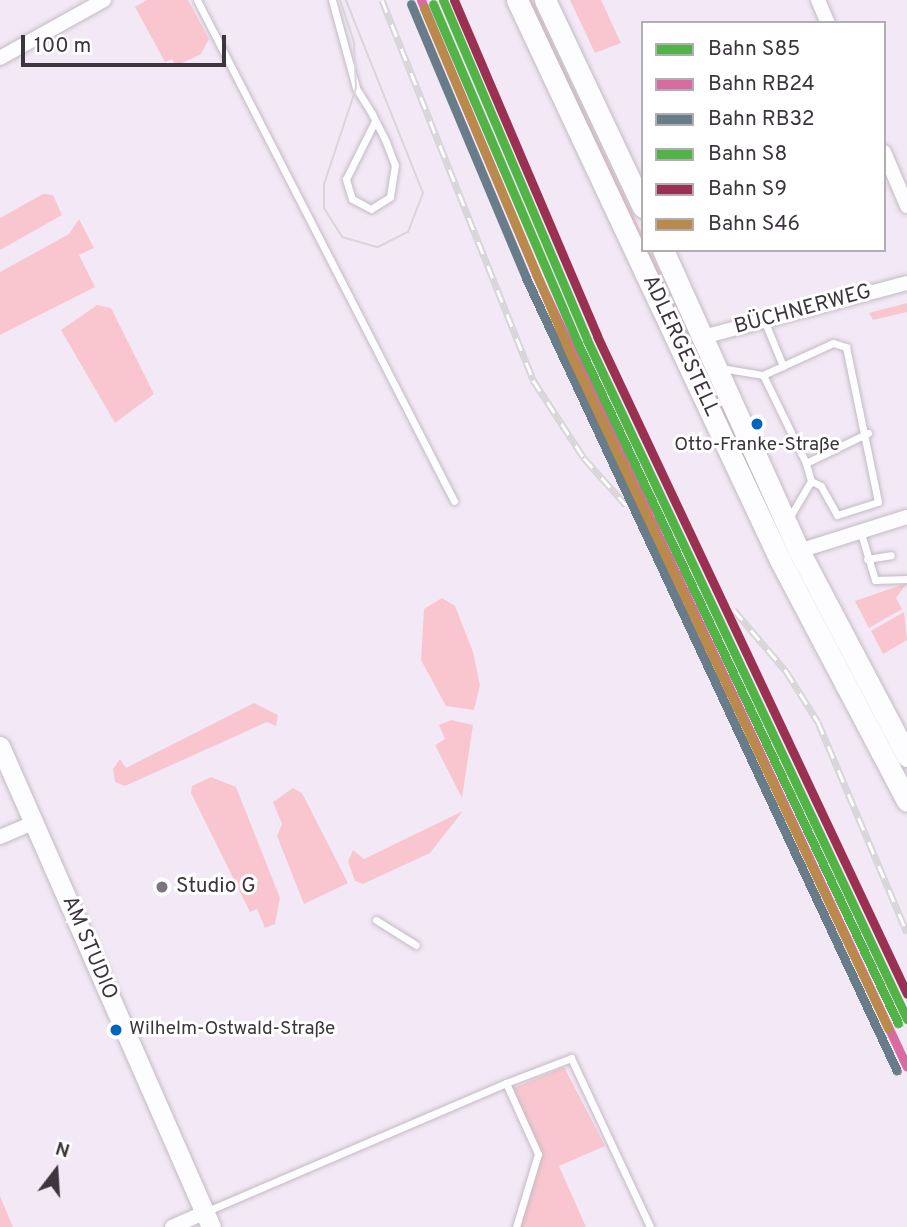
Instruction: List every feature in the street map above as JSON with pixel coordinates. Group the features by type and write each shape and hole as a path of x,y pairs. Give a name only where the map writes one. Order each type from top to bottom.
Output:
{"main road":[{"name":"ADLERGESTELL","path":"517,0 907,801"},
{"path":"545,0 641,203"},
{"name":"ADLERGESTELL","path":"664,252 699,338 786,523 789,556 907,757"}],"street":[{"path":"1,56 104,0"},
{"path":"818,0 827,21"},
{"path":"886,157 907,206"},
{"name":"BÜCHNERWEG","path":"699,338 907,282"},
{"path":"789,556 860,530 907,517"},
{"name":"AM STUDIO","path":"0,746 208,1219"},
{"path":"0,837 35,822"},
{"path":"172,1227 208,1219"}],"lane":[{"path":"197,0 454,501"},
{"path":"332,0 353,79 375,121 397,179 390,197 371,209 352,199 346,179 375,121"},
{"path":"764,320 783,366"},
{"path":"712,365 762,375 833,343 846,347 868,433 878,502 837,515 821,486 811,481"},
{"path":"762,375 806,463 811,481 786,523"},
{"path":"806,463 868,433"},
{"path":"860,530 867,559 880,582 907,579"},
{"path":"867,559 891,555"},
{"path":"376,920 416,945"},
{"path":"208,1219 506,1083 571,1058 650,1227"},
{"path":"506,1083 538,1154 516,1227"}],"shaded area":[{"path":"147,0 188,0 209,39 201,54 176,66 172,59 165,62 135,7"},
{"path":"525,0 532,0 641,232 641,247"},
{"path":"570,0 601,0 621,43 595,53"},
{"path":"43,194 53,195 62,215 0,250 0,218"},
{"path":"79,219 94,248 79,255 95,287 0,335 0,272 69,234"},
{"path":"643,252 650,252 785,538 780,541"},
{"path":"907,303 907,312 873,320 869,313"},
{"path":"97,305 111,308 154,394 115,423 61,330"},
{"path":"907,583 896,598 902,609 869,628 855,601"},
{"path":"442,598 455,606 473,652 480,685 474,710 446,706 421,660 424,609"},
{"path":"904,612 907,640 883,654 871,631"},
{"path":"254,703 278,715 276,726 267,722 125,786 115,782 113,769 120,759 126,768"},
{"path":"451,720 473,725 462,798 435,745 445,739 439,725"},
{"path":"211,777 236,787 280,898 275,924 265,928 257,909 250,912 191,793 192,786"},
{"path":"293,788 302,793 348,883 304,904 277,836 282,824 273,802"},
{"path":"463,811 430,853 363,884 355,881 348,862 353,850 364,859"},
{"path":"564,1067 605,1146 559,1166 586,1227 516,1227 538,1154 509,1090"},
{"path":"0,1196 13,1227 0,1227"}],"tram line":[{"path":"340,0 354,42 356,88 324,184 324,208 342,237 378,247 408,232 423,193 346,0"}],"railway":[{"path":"382,0 533,380 584,458 626,505"},
{"path":"734,610 786,671 818,722 907,933"}],"rail line":[{"name":"RB24","path":"421,0 536,274 907,1067"},
{"name":"S85","path":"443,0 587,340 907,1019"},
{"name":"S9","path":"454,0 597,336 907,994"},
{"name":"RB32","path":"411,4 526,278 897,1071"},
{"name":"S8","path":"433,4 578,344 898,1023"},
{"name":"S46","path":"424,8 568,349 888,1028"}],"place":[{"name":"Otto-Franke-Straße","path":"757,424"},
{"name":"Studio G","path":"162,887"},
{"name":"Wilhelm-Ostwald-Straße","path":"116,1030"}]}
